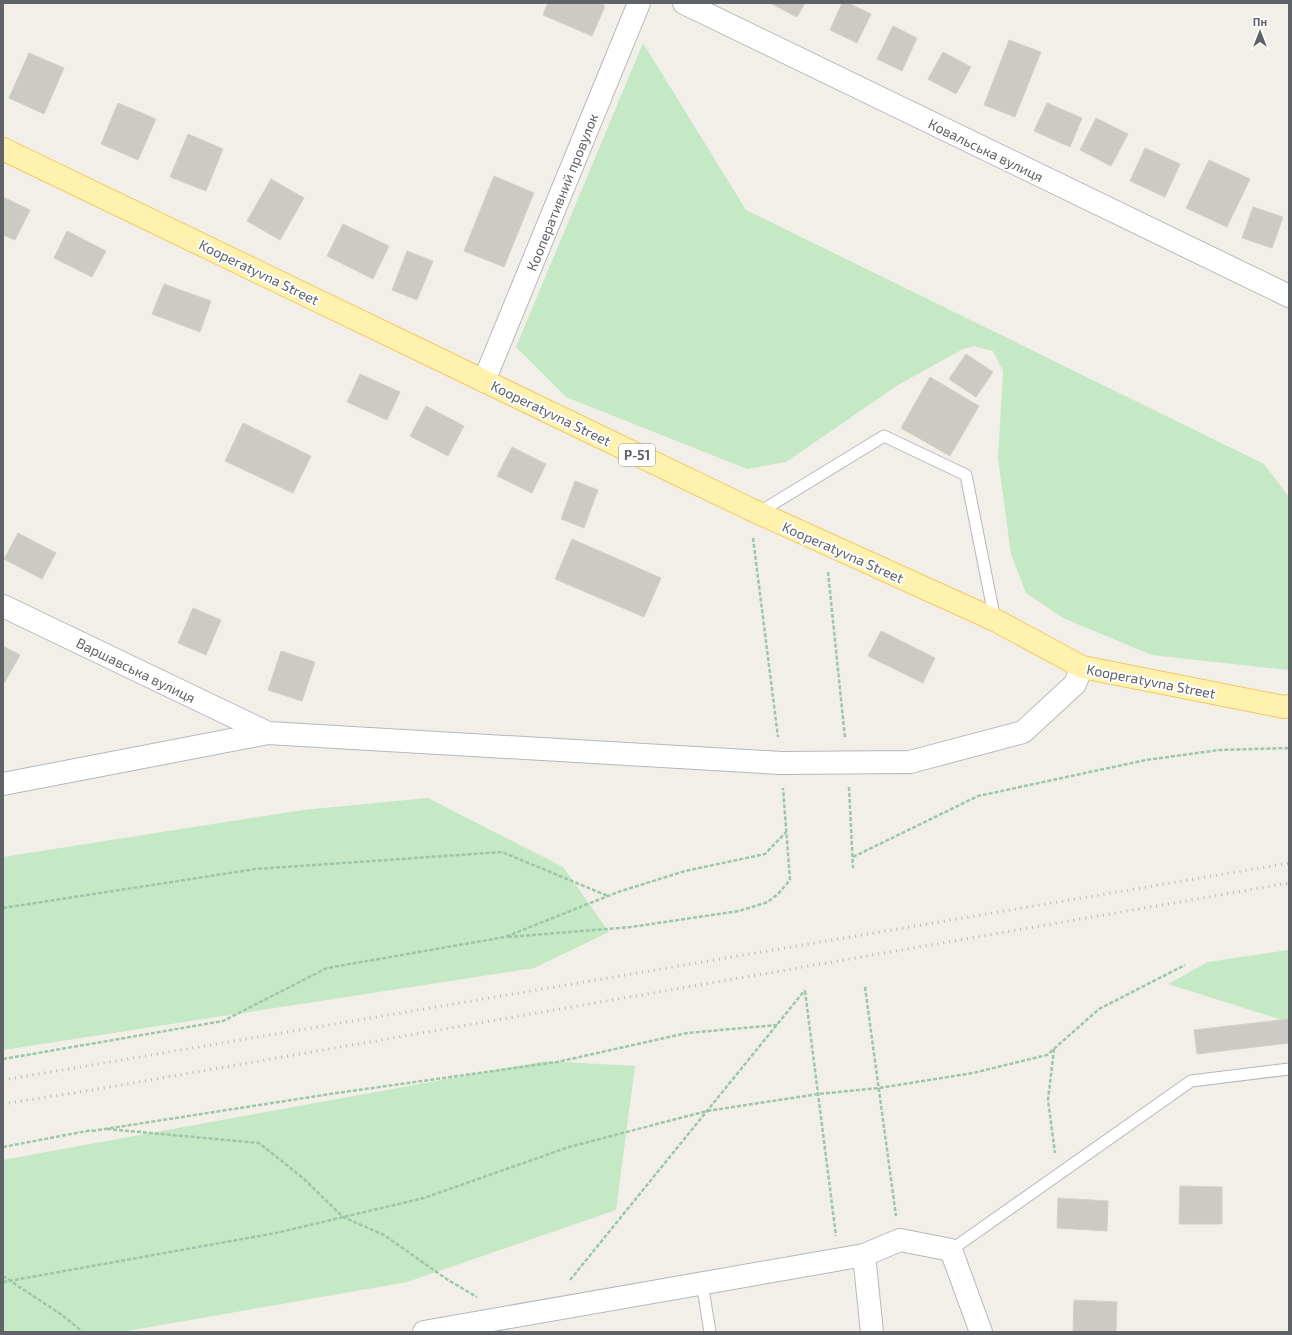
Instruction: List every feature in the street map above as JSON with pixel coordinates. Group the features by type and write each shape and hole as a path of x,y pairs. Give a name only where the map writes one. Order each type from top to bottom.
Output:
{"main road":[{"name":"Kooperatyvna Street","path":"3,149 754,511 995,620 1082,667 1284,707 1289,706"}],"street":[{"name":"Кооперативний провулок","path":"484,381 639,3"},
{"name":"Ковальська вулиця","path":"684,3 1289,296"},
{"name":"Варшавська вулиця","path":"3,606 268,733"},
{"path":"3,784 268,733 781,763 910,762 1023,732 1075,684 1082,667"},
{"path":"424,1332 864,1255 900,1240 951,1250 981,1332"},
{"path":"864,1255 872,1332"}],"lane":[{"path":"754,511 884,436 966,475 995,620"},
{"path":"951,1250 1191,1081 1289,1069"},
{"path":"702,1283 710,1332"}],"path":[{"path":"3,1059 223,1021 327,968 505,937 631,927 739,911 768,902 779,893 790,880 781,763 754,511"},
{"path":"825,544 847,762 853,868"},
{"path":"853,857 978,796 1153,759 1219,750 1289,748"},
{"path":"505,937 608,896 685,871 765,854 786,832"},
{"path":"3,908 256,869 502,852 608,896"},
{"path":"3,1282 276,1233 424,1198 569,1147 707,1111 818,1094 879,1088 973,1073 1047,1055 1099,1009 1186,965"},
{"path":"865,987 900,1240"},
{"path":"570,1280 805,990 839,1259"},
{"path":"3,1147 103,1129 330,1094 557,1062 688,1034 777,1025"},
{"path":"1054,1048 1048,1100 1058,1175"},
{"path":"103,1129 259,1143 304,1179 342,1217 384,1235 448,1280 510,1317"},
{"path":"3,1276 62,1315 83,1332"}],"green space":[{"path":"643,43 746,210 1264,464 1289,497 1289,670 1152,655 1063,618 1026,593 1011,554 998,458 1003,371 993,351 974,346 963,349 898,385 786,462 747,469 566,397 516,347"},
{"path":"428,798 563,867 609,932 534,968 3,1050 3,857 303,810"},
{"path":"1289,950 1289,1022 1168,984 1208,962"},
{"path":"546,1061 635,1066 616,1210 407,1282 121,1332 3,1332 3,1160"}],"building":[{"path":"548,3 599,3 605,6 592,36 543,15"},
{"path":"770,3 805,3 797,17"},
{"path":"842,3 848,3 871,14 857,43 830,30"},
{"path":"893,26 917,38 902,71 877,59"},
{"path":"1009,40 1041,52 1015,117 984,105"},
{"path":"943,52 971,67 956,94 928,79"},
{"path":"29,53 64,68 44,114 9,98"},
{"path":"118,103 156,119 138,160 101,144"},
{"path":"1047,103 1082,118 1070,147 1034,131"},
{"path":"1096,118 1128,134 1111,166 1080,150"},
{"path":"188,134 223,149 206,191 170,177"},
{"path":"1145,148 1180,164 1165,197 1130,181"},
{"path":"1209,160 1250,179 1227,227 1186,208"},
{"path":"494,176 534,193 504,267 464,251"},
{"path":"271,179 304,198 280,240 247,221"},
{"path":"3,197 30,210 15,240 3,235"},
{"path":"1253,207 1283,217 1272,248 1242,238"},
{"path":"343,224 389,246 373,279 327,256"},
{"path":"67,231 106,251 92,277 54,258"},
{"path":"407,251 433,261 417,300 392,290"},
{"path":"164,284 211,301 200,332 152,314"},
{"path":"966,354 993,372 976,397 949,379"},
{"path":"360,374 400,392 387,420 347,402"},
{"path":"930,377 979,406 950,456 901,428"},
{"path":"426,406 464,426 448,456 410,436"},
{"path":"243,423 311,456 293,493 225,461"},
{"path":"512,447 546,464 532,493 497,476"},
{"path":"575,481 598,490 584,528 561,519"},
{"path":"18,533 56,553 42,579 4,559"},
{"path":"572,539 661,578 644,617 555,579"},
{"path":"193,608 221,620 206,655 178,643"},
{"path":"881,631 935,658 923,683 868,656"},
{"path":"3,646 20,655 3,685"},
{"path":"281,651 315,662 302,701 268,690"},
{"path":"1289,1019 1289,1043 1197,1054 1194,1030"},
{"path":"1180,1186 1222,1187 1222,1224 1179,1224"},
{"path":"1058,1198 1108,1201 1107,1231 1057,1228"},
{"path":"1074,1300 1117,1302 1116,1332 1073,1332"}],"railway":[{"path":"3,1080 1289,863"},
{"path":"3,1104 86,1091 1289,883"}]}
